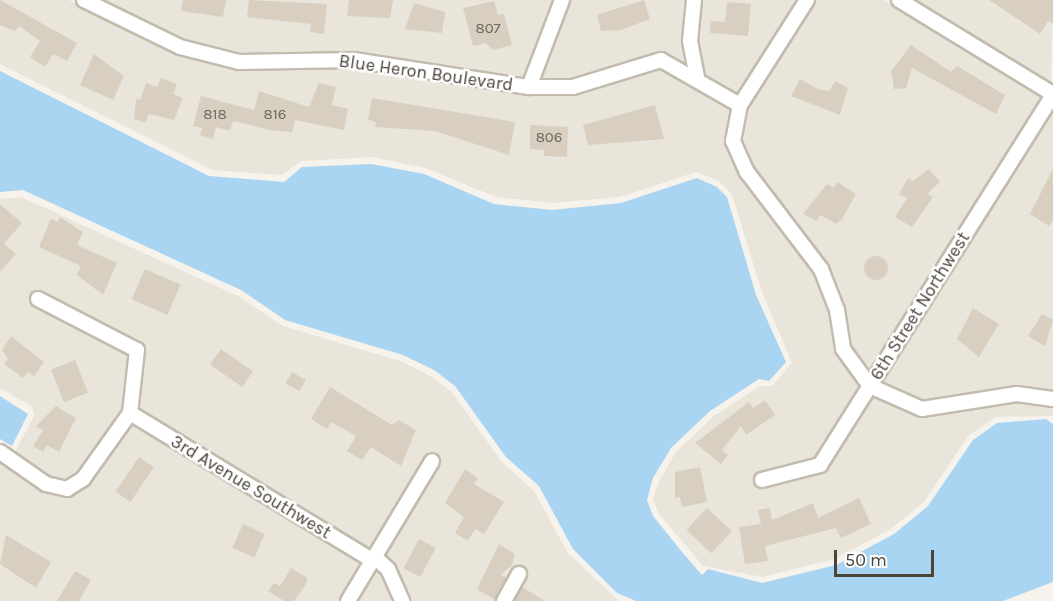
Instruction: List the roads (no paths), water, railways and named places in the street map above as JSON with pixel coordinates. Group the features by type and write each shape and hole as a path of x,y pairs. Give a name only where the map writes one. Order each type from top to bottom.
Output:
{"street":[{"name":"Blue Heron Boulevard","path":"84,0 180,46 239,62 354,60 529,87 573,87 661,60 697,78 740,105"},
{"name":"Blue Heron Boulevard","path":"529,87 562,0"},
{"path":"694,0 690,41 697,78"},
{"path":"807,0 740,105 733,141 747,172 821,269 837,310 843,349 870,386 922,409 1017,394 1053,399"},
{"path":"899,0 1053,95"},
{"name":"6th Street Northwest","path":"762,480 820,465 1053,95"},
{"path":"0,452 46,484 68,489 83,479 130,413 137,350 38,299"},
{"name":"3rd Avenue Southwest","path":"130,413 374,559"},
{"path":"348,601 432,461"},
{"path":"374,559 388,569 402,601"},
{"path":"504,601 519,574"}],"water":[{"path":"0,71 209,176 284,182 302,167 371,164 424,174 494,204 552,210 621,203 697,178 717,187 727,197 756,295 786,362 769,381 759,379 710,411 671,448 653,478 647,500 653,516 682,552 702,575 708,569 762,583 836,565 894,534 928,506 973,440 997,423 1046,419 1053,424 1053,582 1003,601 636,601 617,593 573,549 539,486 506,457 455,386 434,370 403,355 285,320 241,290 23,190 0,192"},
{"path":"0,396 28,414 12,446 0,439"}]}
